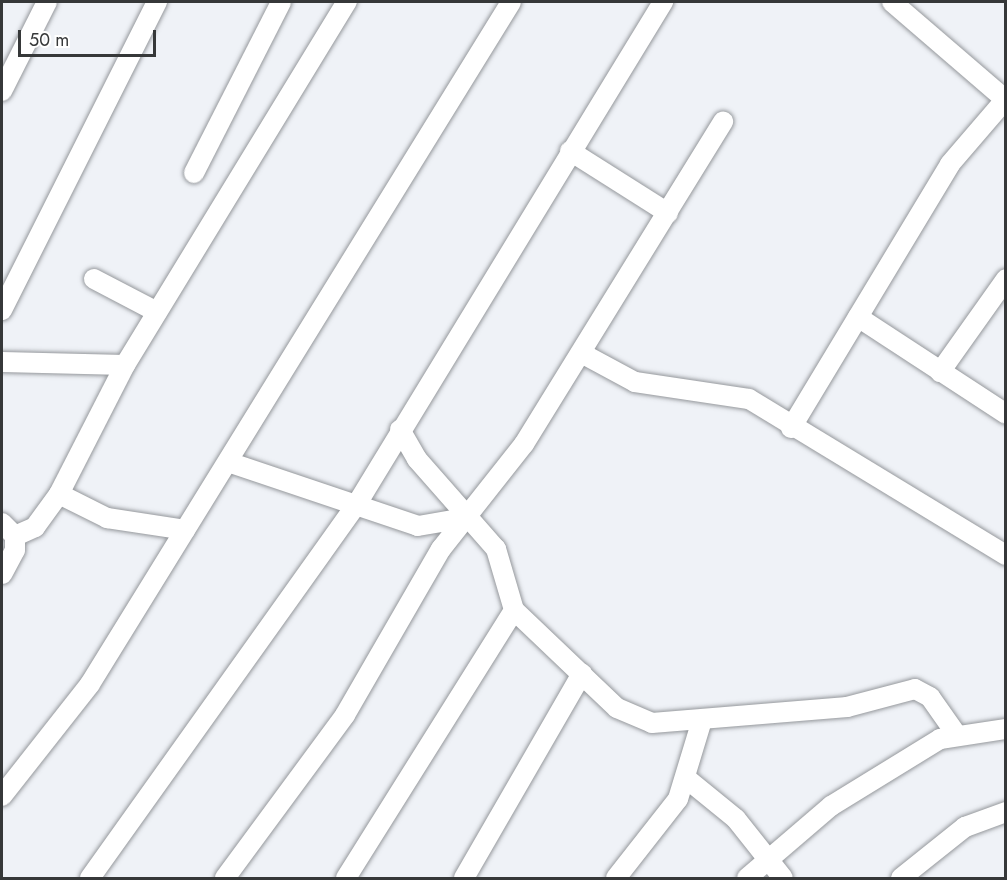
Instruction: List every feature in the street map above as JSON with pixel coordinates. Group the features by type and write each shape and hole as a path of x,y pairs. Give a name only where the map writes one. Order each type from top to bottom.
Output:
{"street":[{"path":"2,91 47,2"},
{"path":"2,310 157,2"},
{"path":"194,173 281,2"},
{"path":"2,574 15,550 8,530 35,527 59,494 126,365 157,312 347,2"},
{"path":"2,796 90,684 512,2"},
{"path":"90,879 355,507 570,151 663,2"},
{"path":"791,428 950,164 1005,100 892,2"},
{"path":"225,879 345,715 441,549 524,444 582,354 723,122"},
{"path":"570,151 668,213"},
{"path":"94,279 157,312"},
{"path":"940,372 1005,279"},
{"path":"858,317 1005,413"},
{"path":"582,354 635,382 749,399 791,428 1005,555"},
{"path":"3,365 126,365"},
{"path":"400,430 465,518 496,549 514,610 617,708 652,723 702,720 847,707 915,689 930,697 956,734"},
{"path":"228,462 355,507 418,526 465,518"},
{"path":"59,494 107,518 186,530"},
{"path":"346,879 514,610"},
{"path":"465,879 582,674"},
{"path":"616,879 678,799 687,779 702,720"},
{"path":"747,879 768,857 831,806 956,734 1005,729"},
{"path":"687,779 736,819 783,879"},
{"path":"901,879 965,827 1005,812"}]}
